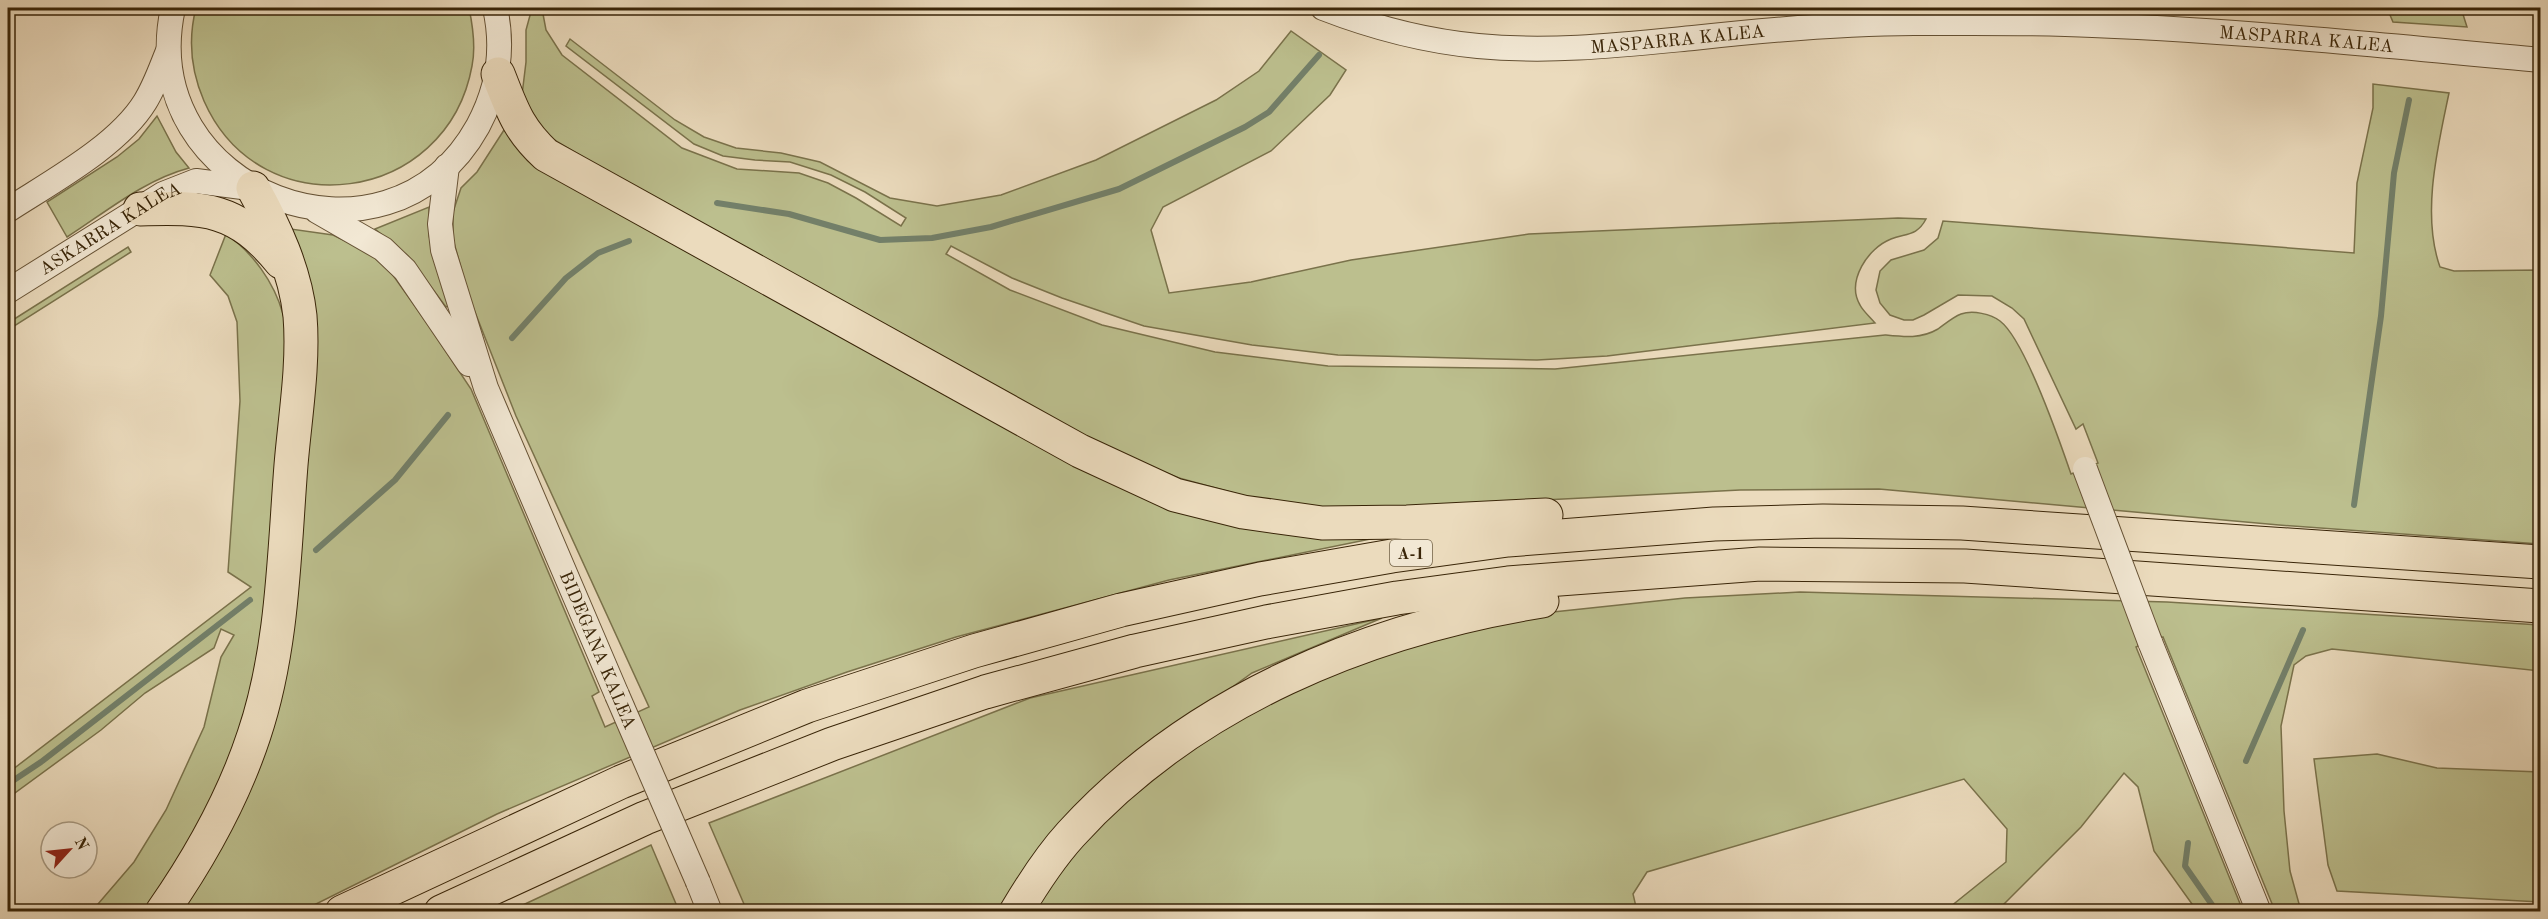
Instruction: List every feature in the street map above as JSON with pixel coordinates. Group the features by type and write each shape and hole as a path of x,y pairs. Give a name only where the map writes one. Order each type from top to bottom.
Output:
{"highway":[{"path":"498,74 514,115 527,137 546,155 1080,451 1175,495 1243,512 1322,523 1407,522 1712,509 1823,521"},
{"path":"162,912 188,875 219,821 255,733 267,686 278,624 299,372 300,316 293,277 272,223 253,188"},
{"path":"140,209 175,208 210,211 236,221 257,235 293,277"},
{"name":"A-1","path":"342,912 621,782 807,706 974,651 1121,610 1282,575 1392,556 1509,540 1714,524 1823,521 1962,523 2541,562"},
{"path":"1016,912 1070,835 1127,778 1185,735 1236,704 1325,660 1397,634 1504,607 1760,564"},
{"path":"441,912 645,818 832,744 985,692 1135,651 1266,622 1397,598 1508,584 1760,564 1965,566 2541,606"}],"street":[{"path":"173,8 169,49 172,77 180,105 193,130 209,153 253,188 282,201 313,209 342,210 370,206 398,197 424,184 447,166 470,140 488,108 498,74 501,14"},
{"name":"MASPARRA KALEA","path":"1323,8 1410,35 1477,46 1543,49 1593,48 1910,15 2241,34 2541,60"},
{"path":"8,210 98,150 127,126 145,102 169,49"},
{"name":"BIDEGANA KALEA","path":"447,166 440,224 443,250 486,388 710,912"},
{"name":"ASKARRA KALEA","path":"8,291 163,194 196,181 253,188"},
{"name":"BIDEGANA KALEA","path":"313,209 383,249 405,270 486,388"},
{"path":"2085,469 2150,642 2259,912"}],"green space":[{"path":"196,8 469,8 474,37 472,66 456,112 428,148 391,172 350,184 307,183 266,169 231,142 204,101 196,78 192,55 192,31"},
{"path":"532,8 545,8 543,14 546,30 562,55 682,148 737,169 799,173 828,183 901,226 906,218 865,192 831,175 790,162 723,156 694,144 566,46 570,39 675,120 704,137 736,148 781,153 820,162 890,198 937,206 1001,195 1096,160 1216,100 1259,71 1291,31 1346,70 1330,95 1271,151 1163,207 1151,230 1169,293 1251,282 1351,260 1529,234 1898,218 1926,219 1915,231 1882,243 1862,266 1856,286 1856,296 1861,307 1875,323 1607,356 1537,360 1338,355 1252,345 1144,326 1012,278 951,246 946,254 1010,290 1102,325 1215,352 1328,366 1555,369 1885,335 1919,336 1938,329 1961,314 1982,313 2000,321 2020,348 2041,393 2071,474 2098,463 2083,424 2076,429 2024,319 2012,308 1992,296 1958,295 1924,315 1913,320 1904,320 1890,315 1880,303 1876,290 1880,271 1891,260 1924,250 1938,238 1943,221 2354,253 2357,183 2373,108 2373,84 2449,93 2433,180 2432,225 2434,246 2440,267 2454,271 2540,270 2540,544 2279,525 1879,489 1740,490 1383,508 1314,507 1245,496 1179,478 1097,445 663,205 546,135 522,95 526,62 526,30"},
{"path":"2387,8 2461,8 2467,27 2393,22"},
{"path":"157,116 176,152 189,168 156,180 67,237 47,202 117,157 139,139"},
{"path":"504,130 522,149 1097,467 1385,536 1169,580 956,637 847,672 740,710 497,814 302,911 176,912 277,691 291,229 333,235 368,252 390,271 471,389 599,692 592,696 605,727 649,707 516,416 469,297 453,239 453,212 461,188 477,172"},
{"path":"429,207 429,236 450,305 446,307 408,256 375,229"},
{"path":"226,234 254,259 261,269 279,302 285,324 284,386 273,550 257,669 236,746 218,790 197,832 172,873 144,911 92,911 134,862 166,810 204,727 221,657 234,635 221,629 214,648 145,693 101,730 8,798 8,773 251,587 228,572 240,401 237,322 228,296 210,275"},
{"path":"128,247 131,252 8,330 8,323"},
{"path":"1800,592 2167,602 2540,625 2540,671 2332,649 2306,656 2294,665 2281,726 2284,811 2290,871 2301,911 2275,911 2163,637 2136,647 2243,911 2197,911 2154,851 2138,787 2124,773 2081,827 1997,911 1945,911 2006,862 2007,829 1964,779 1647,872 1633,894 1637,911 1029,912 1101,822 1212,733 1349,664 1447,634 1553,612 1685,598"},
{"path":"1382,618 1252,673 1133,759 1001,911 747,911 709,823 1030,698"},
{"path":"2377,754 2437,768 2540,772 2540,902 2337,891 2328,865 2314,759"},
{"path":"651,845 679,911 510,911"}],"waterway":[{"path":"717,203 789,214 880,240 932,238 991,227 1119,189 1245,127 1269,112 1319,55"},
{"path":"2354,505 2381,316 2394,173 2409,100"},
{"path":"512,338 566,278 598,253 629,241"},
{"path":"316,550 395,480 448,415"},
{"path":"8,784 41,762 250,600"},
{"path":"2246,761 2303,630"},
{"path":"2188,843 2185,866 2217,912"}]}
